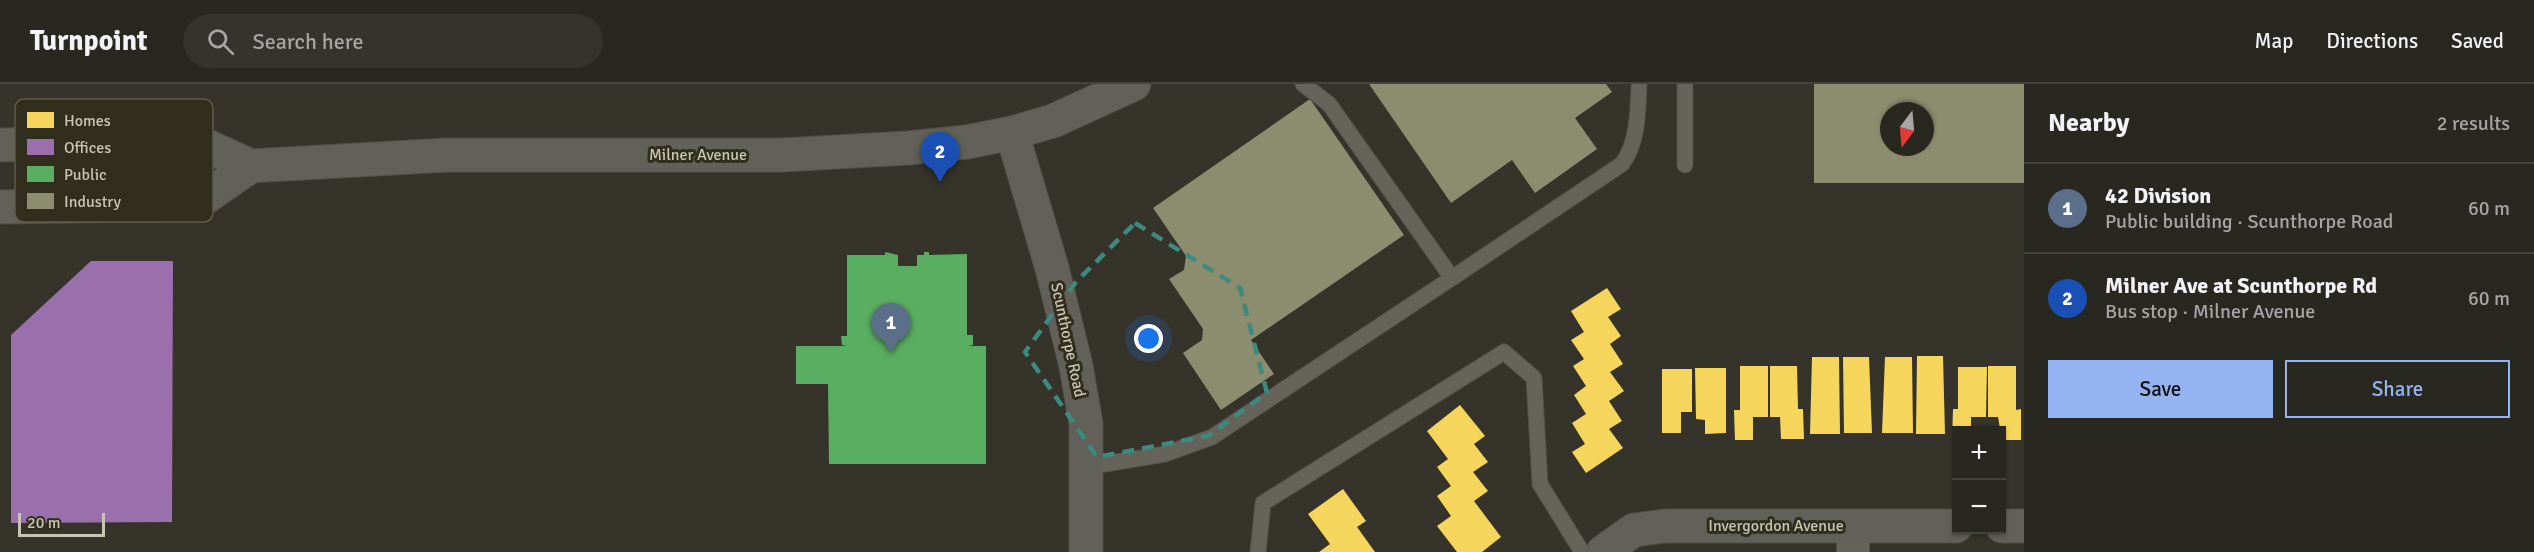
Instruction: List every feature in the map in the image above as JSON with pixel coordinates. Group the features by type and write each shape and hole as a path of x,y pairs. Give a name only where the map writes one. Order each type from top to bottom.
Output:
{"main road":[{"name":"Milner Avenue","path":"213,148 251,166 448,155 782,155 920,146 967,142 1012,133 1053,121 1134,84"},
{"name":"Scunthorpe Road","path":"1012,133 1052,268 1076,366 1086,424 1086,552"},
{"name":"Milner Avenue","path":"0,145 15,145"},
{"path":"213,192 251,166"},
{"path":"0,207 15,207"},
{"name":"Invergordon Avenue","path":"1603,552 1634,530 1665,526 1853,539 1952,527"},
{"path":"2006,526 2024,526"}],"lane":[{"path":"1303,84 1329,104 1452,278"},
{"path":"1086,466 1165,454 1212,437 1622,164 1630,153 1632,144 1639,84"},
{"path":"1685,84 1685,165"},
{"path":"1258,552 1263,503 1504,352 1534,378 1540,484 1582,552"}],"highlighted area":[{"path":"1135,223 1240,288 1267,393 1208,436 1097,457 1025,352 1076,282"}],"building: Homes":[{"path":"1607,288 1621,309 1608,317 1621,336 1610,344 1623,364 1610,372 1624,391 1609,401 1622,421 1609,429 1623,448 1586,473 1572,452 1585,444 1572,423 1586,414 1574,395 1586,386 1573,366 1584,359 1571,340 1584,332 1571,311"},
{"path":"1917,356 1943,356 1945,434 1916,434"},
{"path":"1812,357 1839,357 1840,434 1810,434"},
{"path":"1843,357 1869,357 1872,433 1844,433"},
{"path":"1885,357 1912,357 1913,433 1882,433"},
{"path":"1740,366 1768,366 1768,417 1753,417 1753,440 1735,440 1734,410 1740,410"},
{"path":"1770,366 1797,366 1798,409 1803,409 1804,439 1781,439 1780,417 1770,417"},
{"path":"1988,366 2016,366 2016,410 2021,409 2021,440 2006,440 2006,426 2000,426 1998,417 1988,417"},
{"path":"1958,367 1987,367 1986,417 1971,417 1971,426 1952,426 1953,409 1958,409"},
{"path":"1695,368 1726,368 1726,433 1705,434 1705,420 1696,419"},
{"path":"1662,369 1692,369 1692,412 1681,412 1681,433 1662,433"},
{"path":"1460,405 1485,436 1474,444 1488,462 1473,472 1488,491 1474,501 1501,537 1482,552 1457,552 1437,526 1451,516 1437,496 1451,486 1437,467 1448,459 1427,431"},
{"path":"1343,489 1366,521 1357,527 1375,552 1319,552 1330,544 1308,514"}],"building: Offices":[{"path":"91,261 173,261 172,522 11,523 11,335"}],"building: Public":[{"path":"885,252 898,255 898,266 917,266 917,255 924,255 924,252 929,252 929,255 967,254 967,335 973,335 973,345 968,346 986,346 986,464 829,464 828,384 796,384 796,346 847,346 842,345 841,336 847,336 847,255 885,255"}],"building: Industry":[{"path":"1369,84 1606,84 1612,92 1575,118 1597,149 1535,193 1512,160 1451,203"},
{"path":"1814,84 2024,84 2024,183 1814,183"},
{"path":"1310,99 1404,235 1251,340 1274,374 1221,410 1183,353 1202,340 1203,329 1169,279 1184,270 1186,256 1153,208"}],"place":[{"name":"Milner Ave at Scunthorpe Rd","path":"940,182"},
{"name":"42 Division","path":"891,353"}]}
